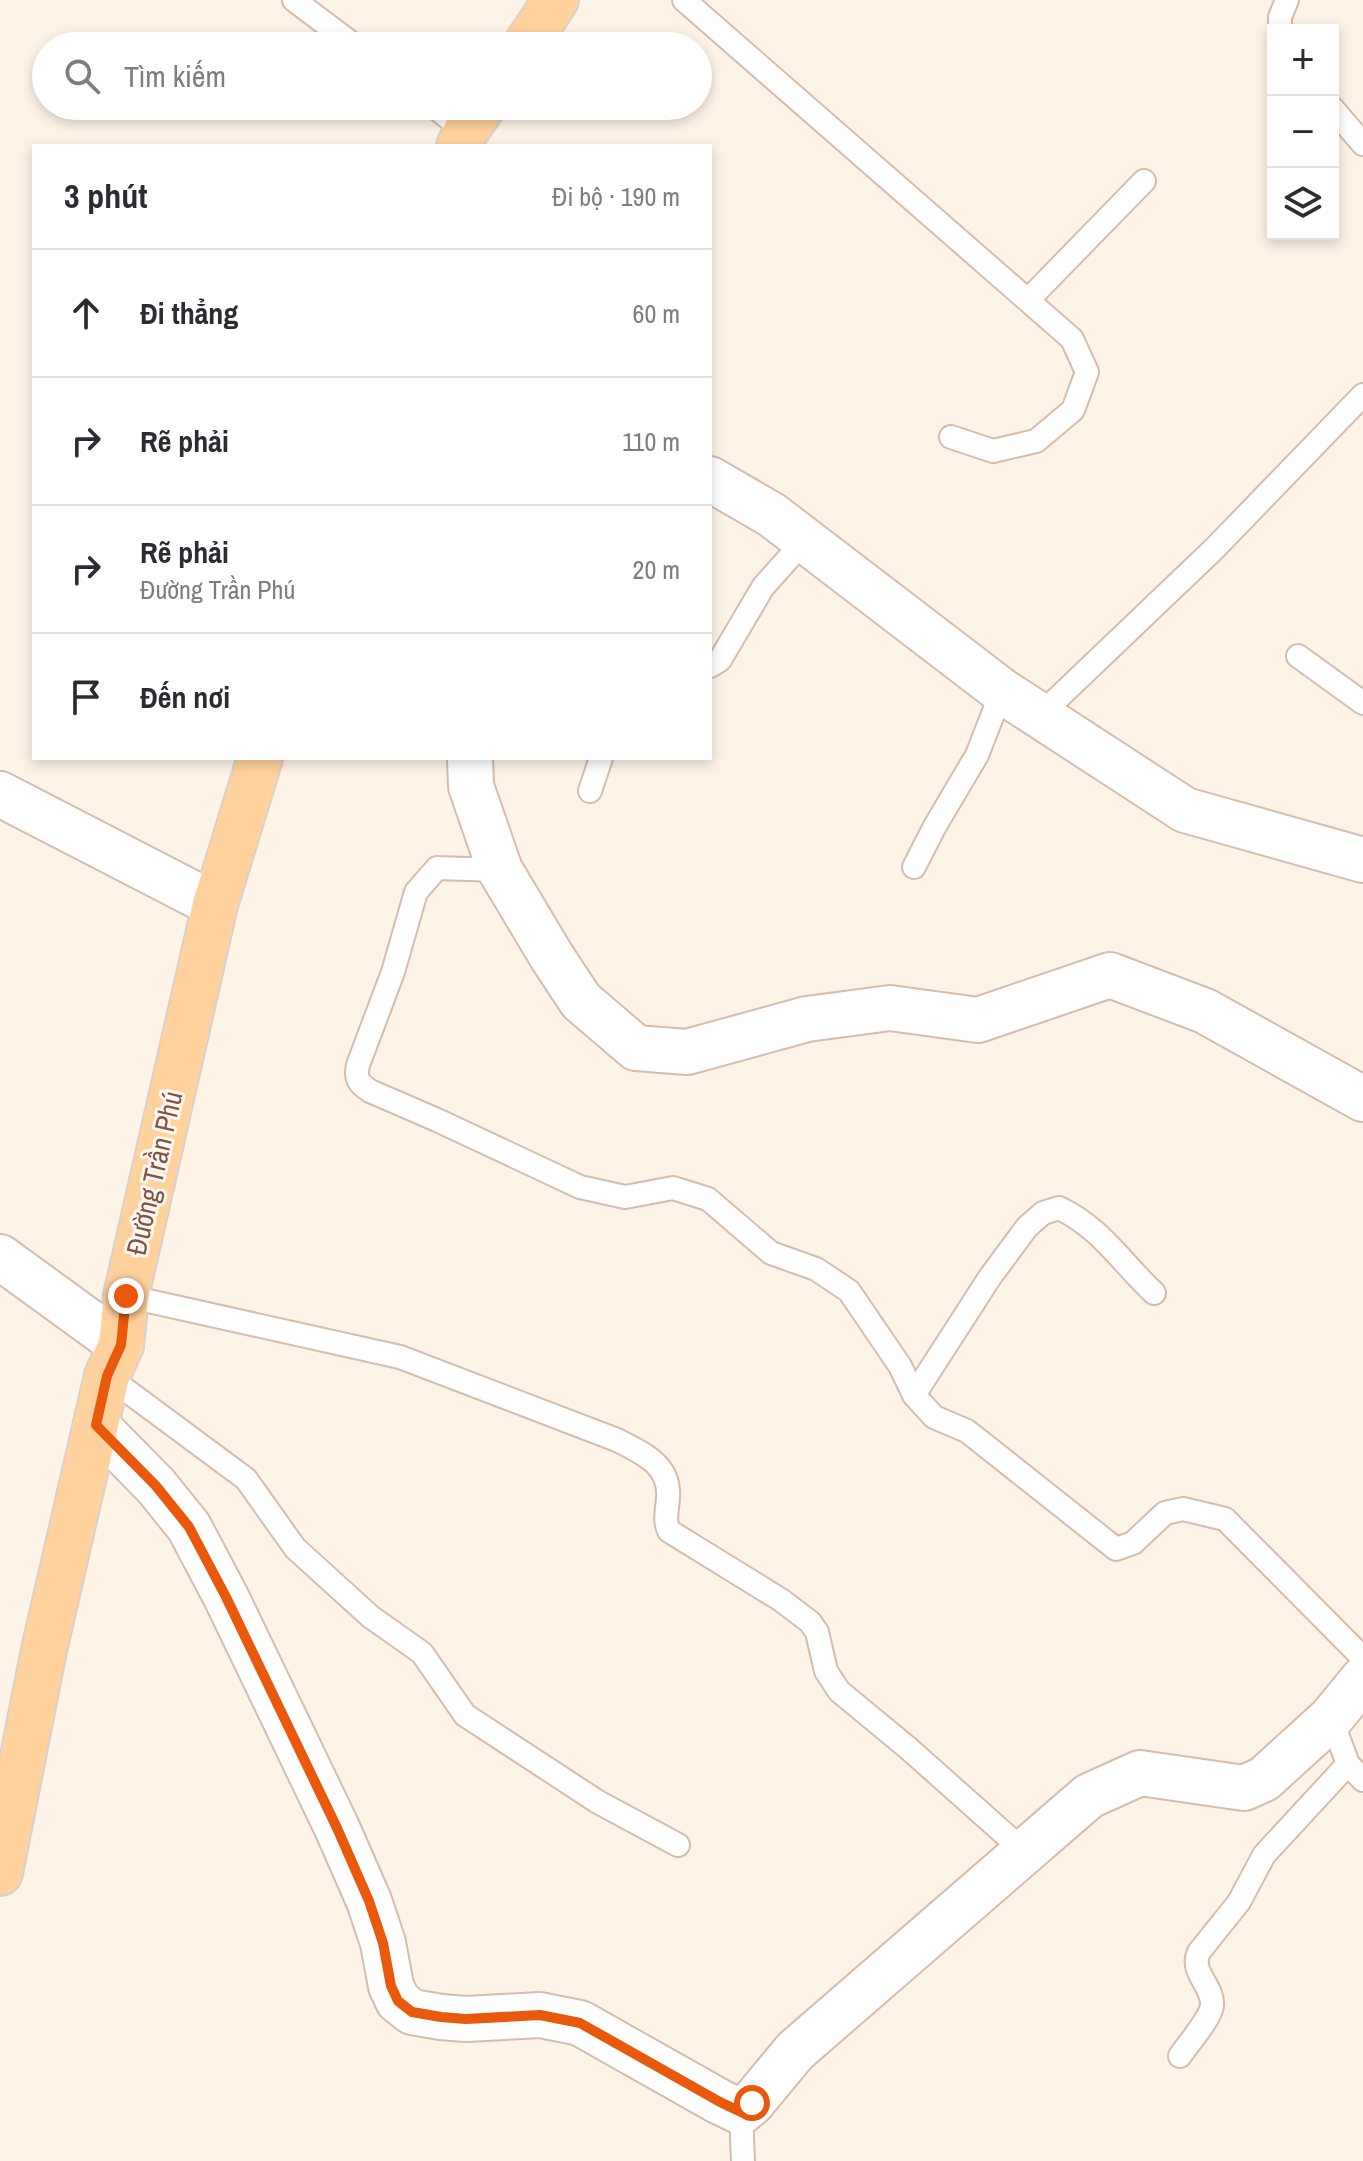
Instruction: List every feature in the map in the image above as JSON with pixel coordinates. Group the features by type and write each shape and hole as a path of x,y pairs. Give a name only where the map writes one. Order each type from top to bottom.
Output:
{"main road":[{"path":"534,32 556,0"},
{"name":"Đường Trần Phú","path":"0,1873 44,1650 96,1425 114,1361 215,905 259,760"}],"street":[{"path":"712,480 772,515 1002,691 1185,810 1363,860"},
{"path":"470,760 471,786 500,870 581,1001 636,1048 687,1052 807,1019 890,1008 978,1020 1110,975 1205,1011 1363,1099"},
{"path":"0,794 215,905"},
{"path":"0,1257 114,1361"},
{"path":"96,1425 156,1486 197,1541 343,1840 369,1901 383,1943 391,1986 398,2001 412,2012 441,2017 466,2019 540,2015 580,2023 741,2112 795,2051 1089,1796 1140,1773 1244,1788 1264,1779 1331,1718 1363,1679"}],"lane":[{"path":"294,0 336,32"},
{"path":"684,0 1072,339 1087,372 1073,410 1036,441 993,451 951,437"},
{"path":"1280,24 1287,0"},
{"path":"1339,116 1363,144"},
{"path":"1028,300 1144,181"},
{"path":"1039,716 1214,549 1363,395"},
{"path":"712,665 720,660 763,587 805,540"},
{"path":"1298,656 1363,703"},
{"path":"914,867 977,755 1002,691"},
{"path":"590,791 600,760"},
{"path":"500,870 437,868 416,892 393,972 358,1065 358,1081 370,1091 580,1187 625,1197 673,1188 708,1199 771,1253 816,1269 849,1291 900,1366 914,1395 934,1417 967,1431 1116,1549 1133,1543 1165,1513 1183,1509 1225,1519 1363,1658"},
{"path":"914,1395 990,1277 1027,1227 1043,1213 1059,1208 1079,1218 1121,1256 1154,1293"},
{"path":"126,1296 400,1357 617,1440 649,1457 666,1476 669,1489 665,1522 669,1531 781,1600 810,1622 817,1632 826,1671 839,1691 1025,1852"},
{"path":"114,1361 246,1479 295,1548 371,1617 422,1653 465,1715 598,1802 678,1845"},
{"path":"1180,2056 1210,2012 1212,2003 1196,1967 1195,1959 1199,1952 1239,1902 1264,1855 1356,1772 1331,1718"},
{"path":"741,2112 743,2161"}],"route":[{"path":"126,1296 121,1345 107,1376 96,1425 156,1486 189,1527 226,1597 369,1901 383,1943 391,1986 398,2001 412,2012 441,2017 466,2019 540,2015 580,2023 741,2112 752,2103"}]}
